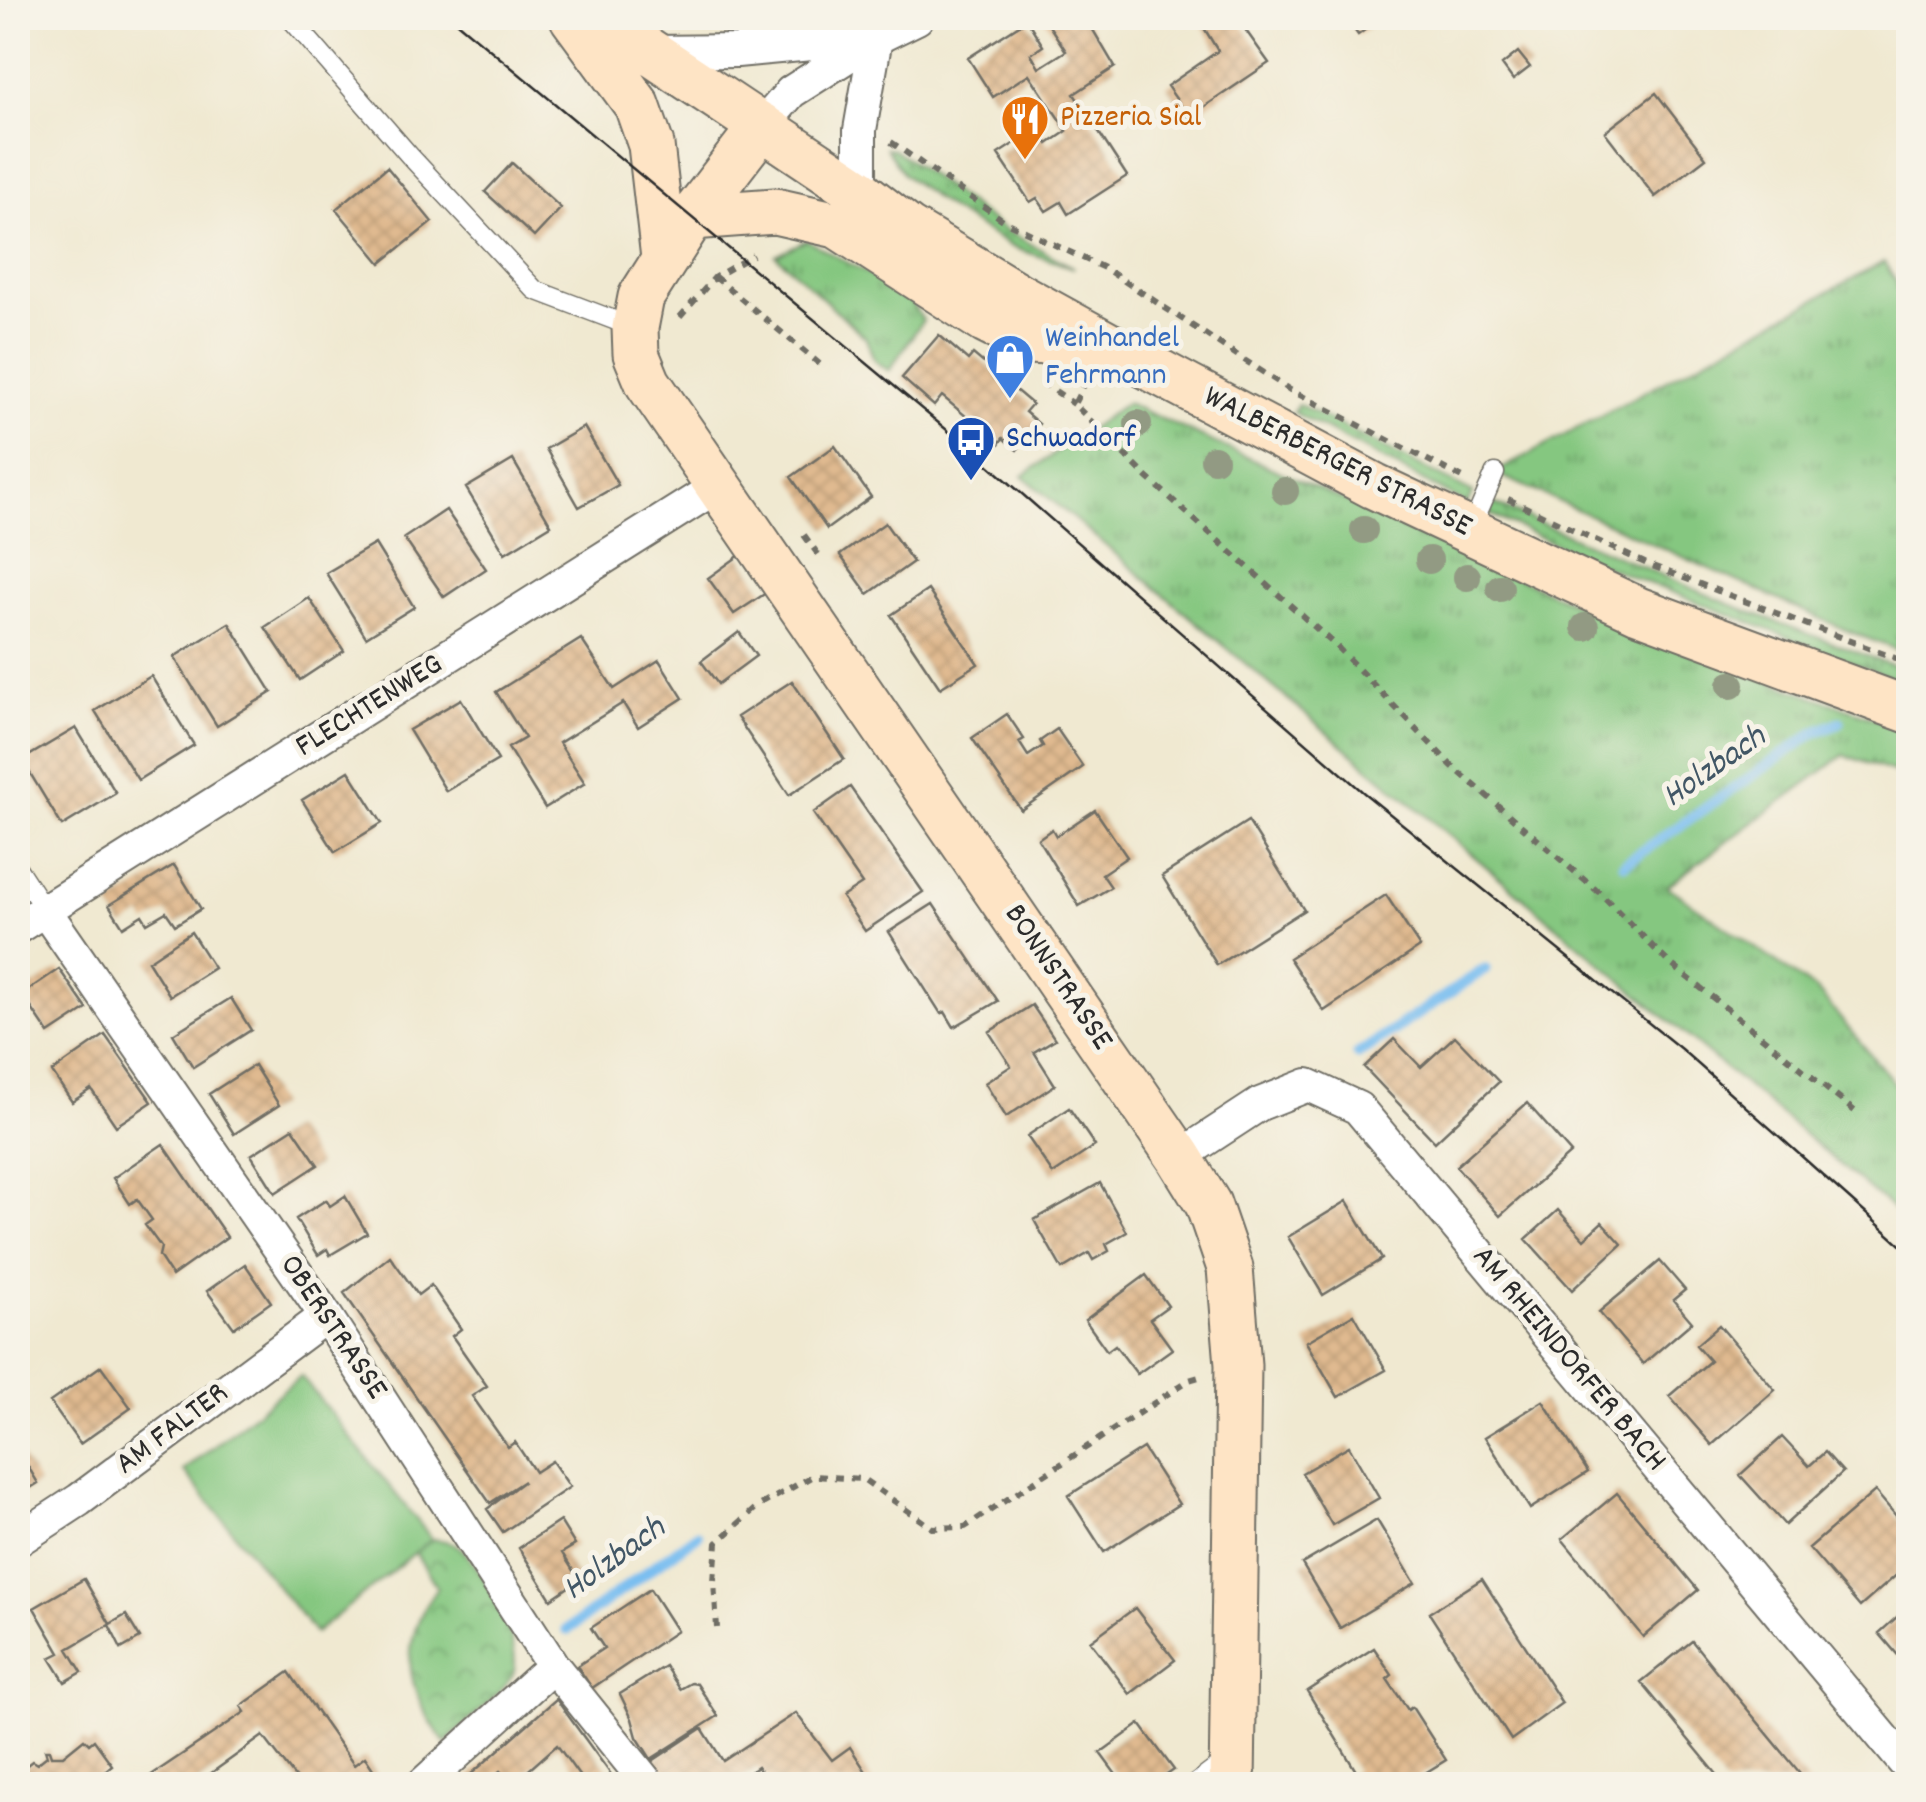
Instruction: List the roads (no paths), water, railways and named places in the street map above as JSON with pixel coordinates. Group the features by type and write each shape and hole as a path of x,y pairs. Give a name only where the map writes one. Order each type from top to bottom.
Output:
{"street":[{"path":"574,18 637,104 651,145 664,258"},
{"name":"WALBERBERGER STRASSE","path":"600,18 860,192 908,229 1017,296 1374,486 1484,498 1638,610 1908,710"},
{"path":"762,126 791,92 876,38 917,18"},
{"path":"650,52 737,50 876,38"},
{"path":"860,192 860,130 876,38"},
{"name":"BONNSTRASSE","path":"762,126 692,216 641,297 654,327 636,354 648,383 1180,1157 1208,1204 1230,1268 1238,1365 1232,1770"},
{"path":"692,216 775,211 838,225 986,321 1026,341 1106,344"},
{"name":"FLECHTENWEG","path":"32,920 720,484"},
{"name":"OBERSTRASSE","path":"32,920 326,1316 553,1666 648,1784"},
{"name":"AM RHEINDORFER BACH","path":"1180,1157 1260,1104 1308,1085 1358,1108 1908,1767"},
{"name":"AM FALTER","path":"18,1540 79,1500 326,1316"},
{"path":"423,1784 553,1666"}],"lane":[{"path":"290,18 409,155 535,290 654,327"},
{"name":"OBERSTRASSE","path":"18,869 32,920"},
{"path":"1195,1784 1232,1770"}],"waterway":[{"name":"Holzbach","path":"1624,864 1816,732 1840,722"},
{"name":"Holzbach","path":"1358,1054 1485,969"},
{"name":"Holzbach","path":"567,1630 697,1535"}],"tram line":[{"path":"452,18 989,465 1364,793 1681,1049 1908,1251"}],"place":[{"name":"Pizzeria Sial","path":"1025,162"},
{"name":"Weinhandel Fehrmann","path":"1010,400"},
{"name":"Schwadorf","path":"971,482"}]}
